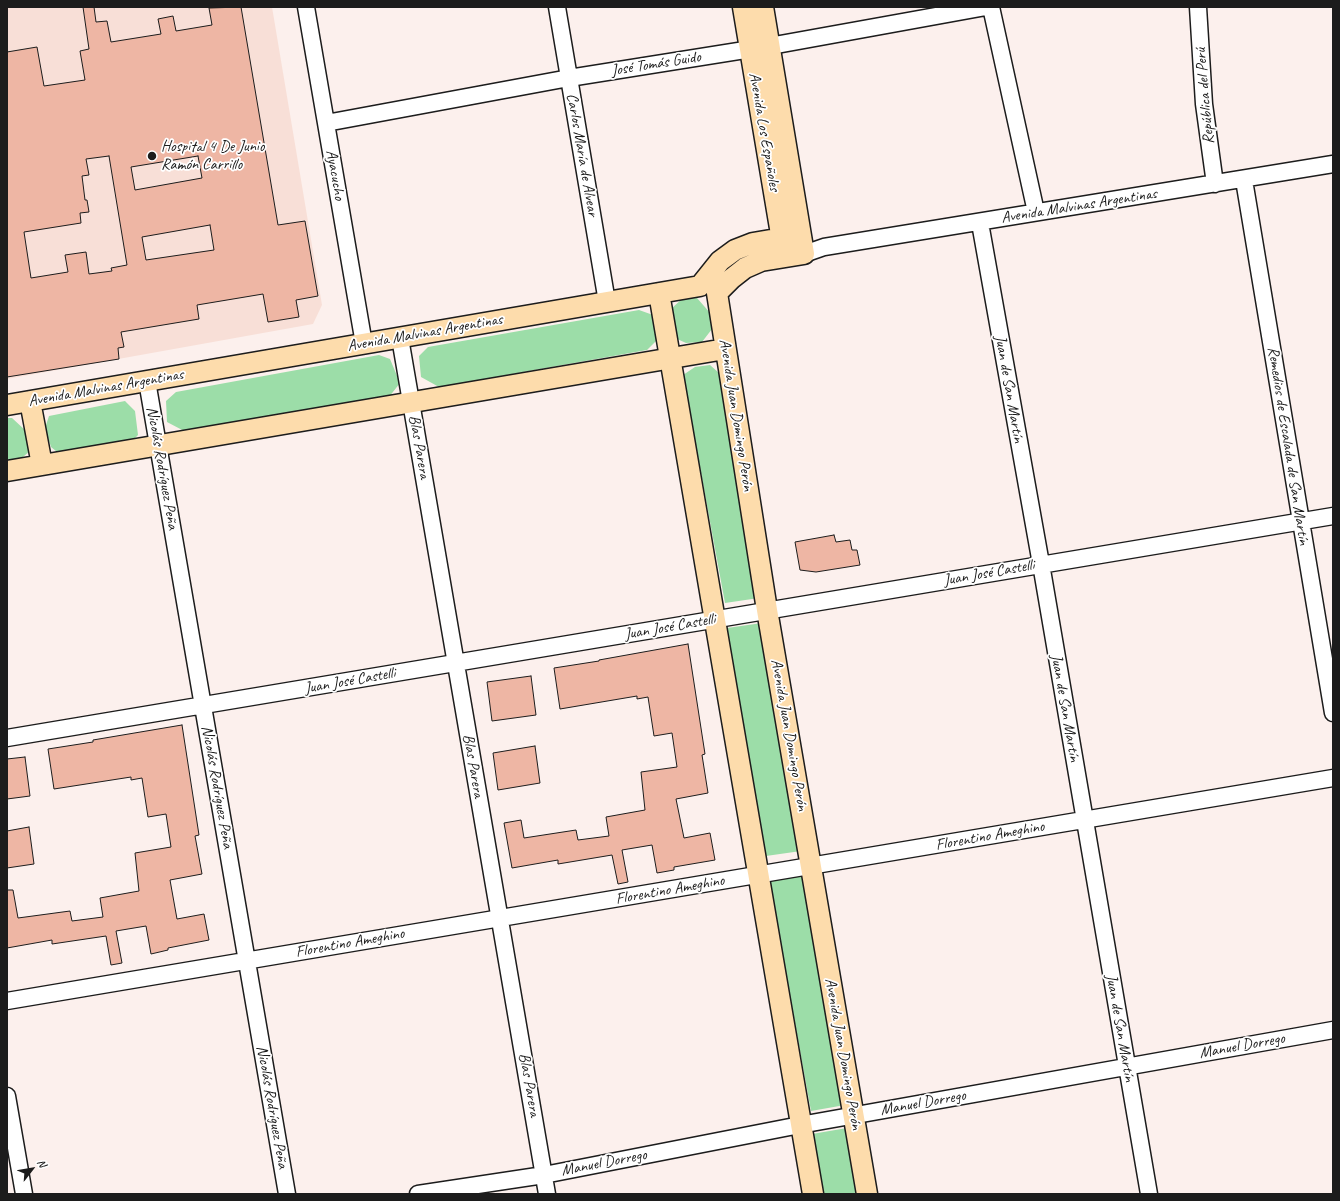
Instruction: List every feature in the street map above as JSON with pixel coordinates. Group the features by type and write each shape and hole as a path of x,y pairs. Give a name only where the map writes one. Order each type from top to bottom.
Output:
{"main road":[{"name":"Avenida Los Españoles","path":"743,7 750,49 793,246"},
{"name":"Avenida Los Españoles","path":"763,7 770,46 793,246"},
{"name":"Avenida Malvinas Argentinas","path":"7,405 660,293 708,290 731,279 745,268 793,246"},
{"name":"Avenida Juan Domingo Perón","path":"708,290 725,349 767,610 867,1194"},
{"path":"660,293 800,1125 813,1194"},
{"path":"7,471 725,349"},
{"path":"30,401 42,465"}],"street":[{"name":"Ayacucho","path":"306,7 364,344"},
{"name":"Carlos María de Alvear","path":"557,7 607,302"},
{"name":"José Tomás Guido","path":"326,123 569,78 770,46 986,7"},
{"path":"991,7 1036,212"},
{"name":"República del Perú","path":"1198,7 1204,104 1215,184"},
{"name":"Avenida Malvinas Argentinas","path":"793,246 824,247 1244,180 1333,164"},
{"name":"Remedios de Escalada de San Martín","path":"1244,180 1333,713"},
{"name":"Juan de San Martín","path":"980,223 1041,564 1149,1194"},
{"name":"Blas Parera","path":"400,338 547,1194"},
{"name":"Nicolás Rodríguez Peña","path":"147,381 287,1194"},
{"name":"Juan José Castelli","path":"7,738 1333,516"},
{"name":"Florentino Ameghino","path":"7,1001 1333,778"},
{"name":"Manuel Dorrego","path":"418,1194 544,1174 800,1125 1333,1030"},
{"path":"7,1096 24,1194"}],"shaded area":[{"name":"Hospital 4 De Junio Ramón Carrillo","path":"7,7 272,7 322,305 313,324 7,379"}],"green space":[{"path":"683,298 697,298 711,314 712,329 702,342 686,343 675,338 671,309"},
{"path":"639,310 653,315 659,338 647,350 439,387 421,377 419,356 428,347"},
{"path":"379,355 390,359 400,383 389,397 186,432 167,422 166,401 176,392"},
{"path":"710,365 719,373 759,598 725,603 683,375 695,367"},
{"path":"125,401 135,411 138,435 129,444 62,456 51,447 45,428 49,416"},
{"path":"7,418 12,418 25,430 30,451 17,462 7,464"},
{"path":"762,623 801,851 766,856 727,628"},
{"path":"803,873 845,1105 811,1111 769,880"},
{"path":"847,1128 859,1194 823,1194 812,1134"}],"building":[{"name":"Hospital 4 De Junio Ramón Carrillo","path":"83,7 94,7 96,22 107,21 111,42 161,34 158,19 173,16 176,31 212,25 209,8 241,7 278,225 305,221 318,296 296,300 299,317 268,322 263,294 197,305 199,319 121,332 124,347 118,348 119,359 7,377 7,52 37,47 44,86 85,80 80,51 89,49","holes":["109,156 127,265 111,268 112,271 89,274 86,252 65,255 68,272 31,278 24,232 81,223 80,213 89,212 87,200 85,200 82,176 89,175 86,159","198,156 202,178 135,190 131,167","210,225 214,250 146,260 142,237"]},
{"path":"834,535 836,542 850,540 852,550 857,550 860,565 816,572 800,570 795,542"},
{"path":"688,644 705,754 702,755 708,793 676,799 684,838 710,833 715,860 674,867 674,870 657,873 652,845 622,850 628,882 618,884 612,855 558,864 558,860 512,868 504,823 521,820 524,838 576,830 578,840 609,836 606,817 645,810 641,772 677,767 672,733 654,736 648,697 637,699 637,696 560,709 554,668"},
{"path":"531,676 536,715 492,721 487,682"},
{"path":"182,725 199,835 195,836 202,874 170,880 177,919 204,914 209,940 168,948 168,950 151,954 146,926 116,931 122,963 111,965 106,936 52,944 52,940 7,948 7,890 13,890 18,918 70,911 72,921 103,917 100,898 139,891 135,853 171,847 166,814 148,817 142,778 131,780 131,777 54,789 48,749"},
{"path":"535,746 540,783 498,790 493,753"},
{"path":"25,757 30,796 7,799 7,759"},
{"path":"29,827 34,864 7,868 7,831"}],"place":[{"name":"Hospital 4 De Junio Ramón Carrillo","path":"152,156"}]}
